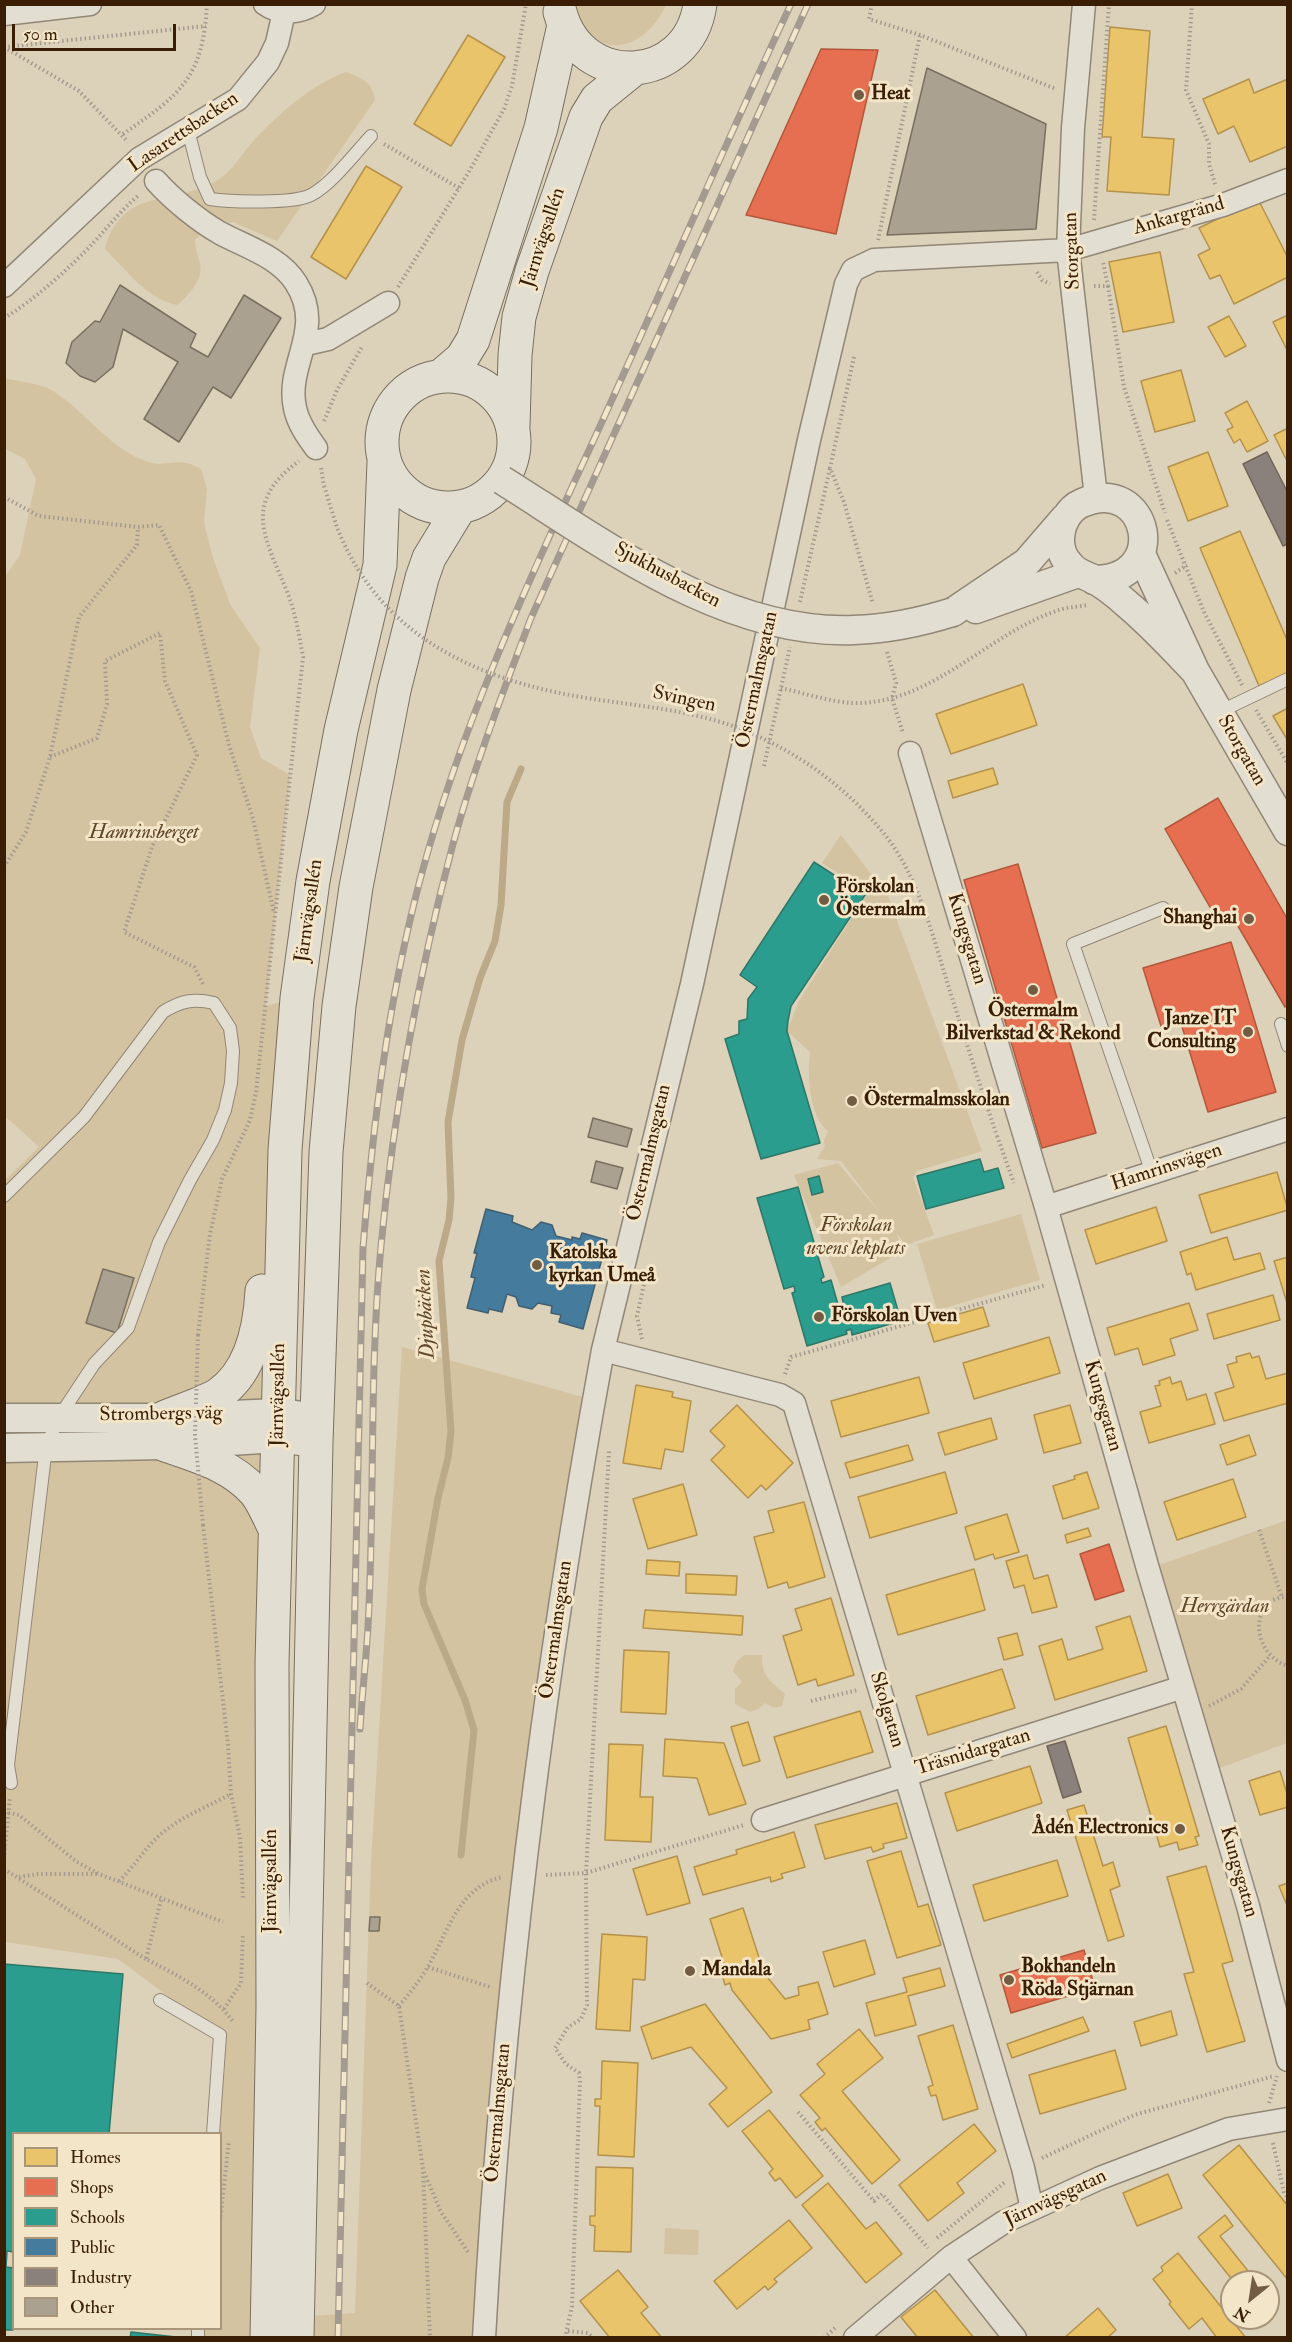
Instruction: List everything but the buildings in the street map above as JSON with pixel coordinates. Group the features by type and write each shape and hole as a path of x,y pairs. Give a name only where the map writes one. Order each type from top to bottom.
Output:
{"main road":[{"path":"562,15 574,42 597,61 612,67 634,69 655,65 675,53 692,33 700,4"},
{"name":"Järnvägsallén","path":"441,376 462,358 473,340 541,128 562,15"},
{"name":"Järnvägsallén","path":"513,431 515,355 519,317 532,271 586,117 597,99 634,69"},
{"path":"441,376 474,381 490,391 503,405 513,431 512,461 502,480 490,494 460,507 428,506 411,497 396,483 384,462 381,445 383,425 390,409 405,391 421,381 441,376"},
{"name":"Järnvägsallén","path":"267,2337 273,2008 272,1663 285,1150 297,998 313,881 340,730 380,565 384,462"},
{"name":"Järnvägsallén","path":"297,2337 317,1431 326,1152 339,1006 356,887 385,730 422,578 429,558 460,507"},
{"path":"276,1531 255,1493 238,1477 164,1432 219,1393 232,1379 256,1344 261,1310 264,1242 285,1150"}],"street":[{"path":"4,14 90,4"},
{"name":"Lasarettsbacken","path":"4,286 139,159 238,99 255,81 277,43 274,8 297,12 314,4"},
{"name":"Storgatan","path":"1084,4 1076,98 1068,250 1096,497 1114,498 1136,514 1144,534 1141,554 1154,586 1195,671 1287,831"},
{"path":"156,181 187,209 220,232 286,270 305,301 306,344 295,378 294,407 304,432 316,448"},
{"name":"Ankargränd","path":"1068,250 1223,205 1286,183"},
{"path":"875,255 1068,250"},
{"name":"Östermalmsgatan","path":"484,2337 494,2158 522,1876 564,1578 603,1350 692,984 806,451 842,300 853,270 875,255"},
{"path":"306,344 328,339 388,303"},
{"name":"Sjukhusbacken","path":"502,480 673,584 716,604 750,616 800,627 854,630 892,627 953,612 983,608 1077,577"},
{"path":"1066,516 1077,505 1096,497"},
{"name":"Storgatan","path":"1066,516 1060,542 1064,556 1077,577 1126,603 1195,671"},
{"name":"Sjukhusbacken","path":"953,612 1013,572 1066,516"},
{"path":"1077,577 1110,580 1126,573 1141,554"},
{"name":"Kungsgatan","path":"910,753 1046,1207 1248,1906 1287,2060"},
{"name":"Hamrinsvägen","path":"1046,1207 1287,1129"},
{"path":"603,1350 780,1395"},
{"name":"Skolgatan","path":"780,1395 794,1402 1023,2168 1032,2209"},
{"name":"Strombergs väg","path":"4,1418 59,1417 164,1432"},
{"name":"Strombergs väg","path":"4,1448 46,1447 164,1432 278,1425 317,1431"},
{"name":"Träsnidargatan","path":"763,1820 1183,1687"},
{"name":"Järnvägsgatan","path":"855,2337 947,2260 1004,2222 1100,2178 1229,2129 1278,2121"},
{"path":"947,2260 1015,2337"}],"lane":[{"path":"188,130 200,177 210,199 236,202 311,195 339,171 371,136"},
{"path":"1219,712 1287,679"},
{"path":"1152,1173 1073,944 1162,908"},
{"path":"4,1196 84,1117 163,1012 181,1001 200,1000 214,1003 230,1028 233,1051 231,1083 225,1110 213,1140 185,1189 159,1242 128,1328 94,1364 59,1417 46,1447 8,1765 11,1783"},
{"path":"1281,1024 1287,1046"},
{"path":"160,2000 220,2035 213,2132"}],"path":[{"path":"123,134 162,108 193,74 205,39 207,4"},
{"path":"388,303 459,189 504,109 512,86 520,26 526,4"},
{"path":"872,4 869,19 920,35 1076,98"},
{"path":"1094,214 1109,4"},
{"path":"1192,4 1186,90 1209,144 1209,164 1223,205"},
{"path":"4,47 206,26"},
{"path":"875,255 920,35"},
{"path":"4,47 79,91 123,134 139,159"},
{"path":"371,136 459,189"},
{"path":"4,318 23,307 94,242 118,212 156,181"},
{"path":"1108,286 1124,387 1154,483 1204,612 1248,695"},
{"path":"243,1911 240,1837 231,1794 228,1745 195,1435 198,1335 210,1234 222,1179 250,1120 256,1092 303,657 297,621 262,527 263,503 274,483 316,448 332,399 365,341"},
{"path":"799,607 855,352"},
{"path":"830,468 844,502 876,615"},
{"name":"Svingen","path":"324,486 338,530 355,563 381,599 420,636 451,657 506,680 548,691 669,709 746,730 805,761 856,802 899,854 927,918 997,1136"},
{"path":"4,497 39,516 138,527 159,525 191,591 229,745 253,819 275,916"},
{"path":"4,867 26,832 50,757 79,617 137,545 138,527"},
{"path":"1154,586 1187,565"},
{"path":"781,688 852,703 892,698 916,691 1006,636 1056,611 1096,603 1115,608 1126,603"},
{"path":"50,757 97,738 107,704 105,660 160,633 165,681 197,755 152,847 124,932 194,967 214,1003"},
{"path":"763,769 791,641"},
{"path":"886,649 896,683 892,698 910,753"},
{"path":"1253,705 1287,764"},
{"path":"637,1359 643,1337 637,1316 648,1269"},
{"path":"780,1395 791,1357 1052,1283"},
{"path":"566,2337 573,2285 580,2081 579,2073 566,2064 555,2048 568,2027 581,2019 587,2005 586,1873 610,1439"},
{"path":"1259,1530 1285,1597 1268,1606 1259,1626 1260,1640 1270,1656 1287,1666"},
{"path":"1191,1714 1241,1689 1270,1656"},
{"path":"811,1701 879,1685"},
{"path":"4,1860 11,1783"},
{"path":"119,1881 137,1864 150,1844 168,1828 231,1794"},
{"path":"7,1811 28,1821 76,1862 99,1874 161,1900 223,1922"},
{"path":"430,2337 423,2169 399,2006 428,1966 452,1918 472,1893 486,1882 501,1877 586,1873 763,1820"},
{"path":"4,1869 146,1959 188,1982 224,2009 241,1983 243,1923"},
{"path":"18,1878 38,1874 99,1874"},
{"path":"146,1959 161,1900"},
{"path":"428,1966 510,1993"},
{"path":"367,1983 399,2006"},
{"path":"1023,2168 1066,2145 1134,2115 1196,2096 1287,2074"},
{"path":"798,2112 874,2201 882,2194 947,2260"},
{"path":"1278,2121 1284,2193 1287,2198"},
{"path":"423,2169 441,2212 478,2268 487,2288"},
{"path":"568,2331 588,2333 593,2337"}],"green space":[{"path":"576,5 666,5 645,34 632,42 618,45 605,44 593,37 583,24"},
{"path":"346,72 366,82 372,89 375,100 277,241 233,222 204,231 195,240 200,275 190,292 177,305 156,297 147,290 105,249 113,229 123,216 135,207 149,201 198,189 214,182 231,168 255,139 286,109 321,84"},
{"name":"Hamrinsberget","path":"5,378 36,384 53,391 122,449 135,457 161,464 185,463 201,469 207,489 204,523 213,558 231,606 260,648 250,727 261,758 290,775 266,1006 297,998 267,2319 355,2313 371,1863 402,1347 594,1400 561,1598 484,2337 198,2337 199,2330 222,2330 222,2132 213,2132 220,2035 118,1959 5,1942 4,1181 39,1147 7,1118 5,1119 4,578 20,555 36,479 25,459 5,449","holes":["103,1269 133,1278 86,1323"]},
{"name":"Förskolan uvens lekplats","path":"841,835 888,896 982,1151 917,1171 913,1177 934,1235 906,1245 897,1234 900,1243 895,1255 841,1287 794,1175 838,1163 881,1214 841,1161 817,1159 825,1146 824,1141 828,1131 817,1116 813,1105 809,1083 810,1052 787,1031 799,1001 868,892 822,863"},
{"path":"1021,1214 1040,1280 937,1310 917,1244"},
{"name":"Herrgärdan","path":"1287,1520 1287,1743 1209,1772 1148,1569"},
{"path":"744,1655 762,1655 765,1673 771,1682 785,1694 782,1706 774,1708 765,1703 750,1712 735,1704 735,1689 742,1682 733,1671 737,1661"},
{"path":"665,2228 699,2230 698,2255 664,2254"}],"waterway":[{"name":"Djupbäcken","path":"461,1855 474,1730 465,1700 424,1604 422,1589 438,1498 448,1458 451,1431 439,1261 449,1220 451,1198 448,1122 462,1040 480,978 495,941 501,905 507,802 521,769"}],"railway":[{"path":"338,2338 363,1248 377,1109 399,971 420,880 437,822 455,765 498,654 791,4"},
{"path":"360,1729 370,1580 373,1389 381,1246 400,1094 418,993 440,894 461,815 531,618 808,4"}],"place":[{"name":"Heat","path":"859,95"},
{"name":"Förskolan Östermalm","path":"824,900"},
{"name":"Shanghai","path":"1249,919"},
{"name":"Östermalm Bilverkstad & Rekond","path":"1033,990"},
{"name":"Janze IT Consulting","path":"1248,1032"},
{"name":"Östermalmsskolan","path":"852,1101"},
{"name":"Katolska kyrkan Umeå","path":"537,1265"},
{"name":"Förskolan Uven","path":"819,1317"},
{"name":"Ådén Electronics","path":"1180,1829"},
{"name":"Mandala","path":"690,1971"},
{"name":"Bokhandeln Röda Stjärnan","path":"1009,1980"}]}
